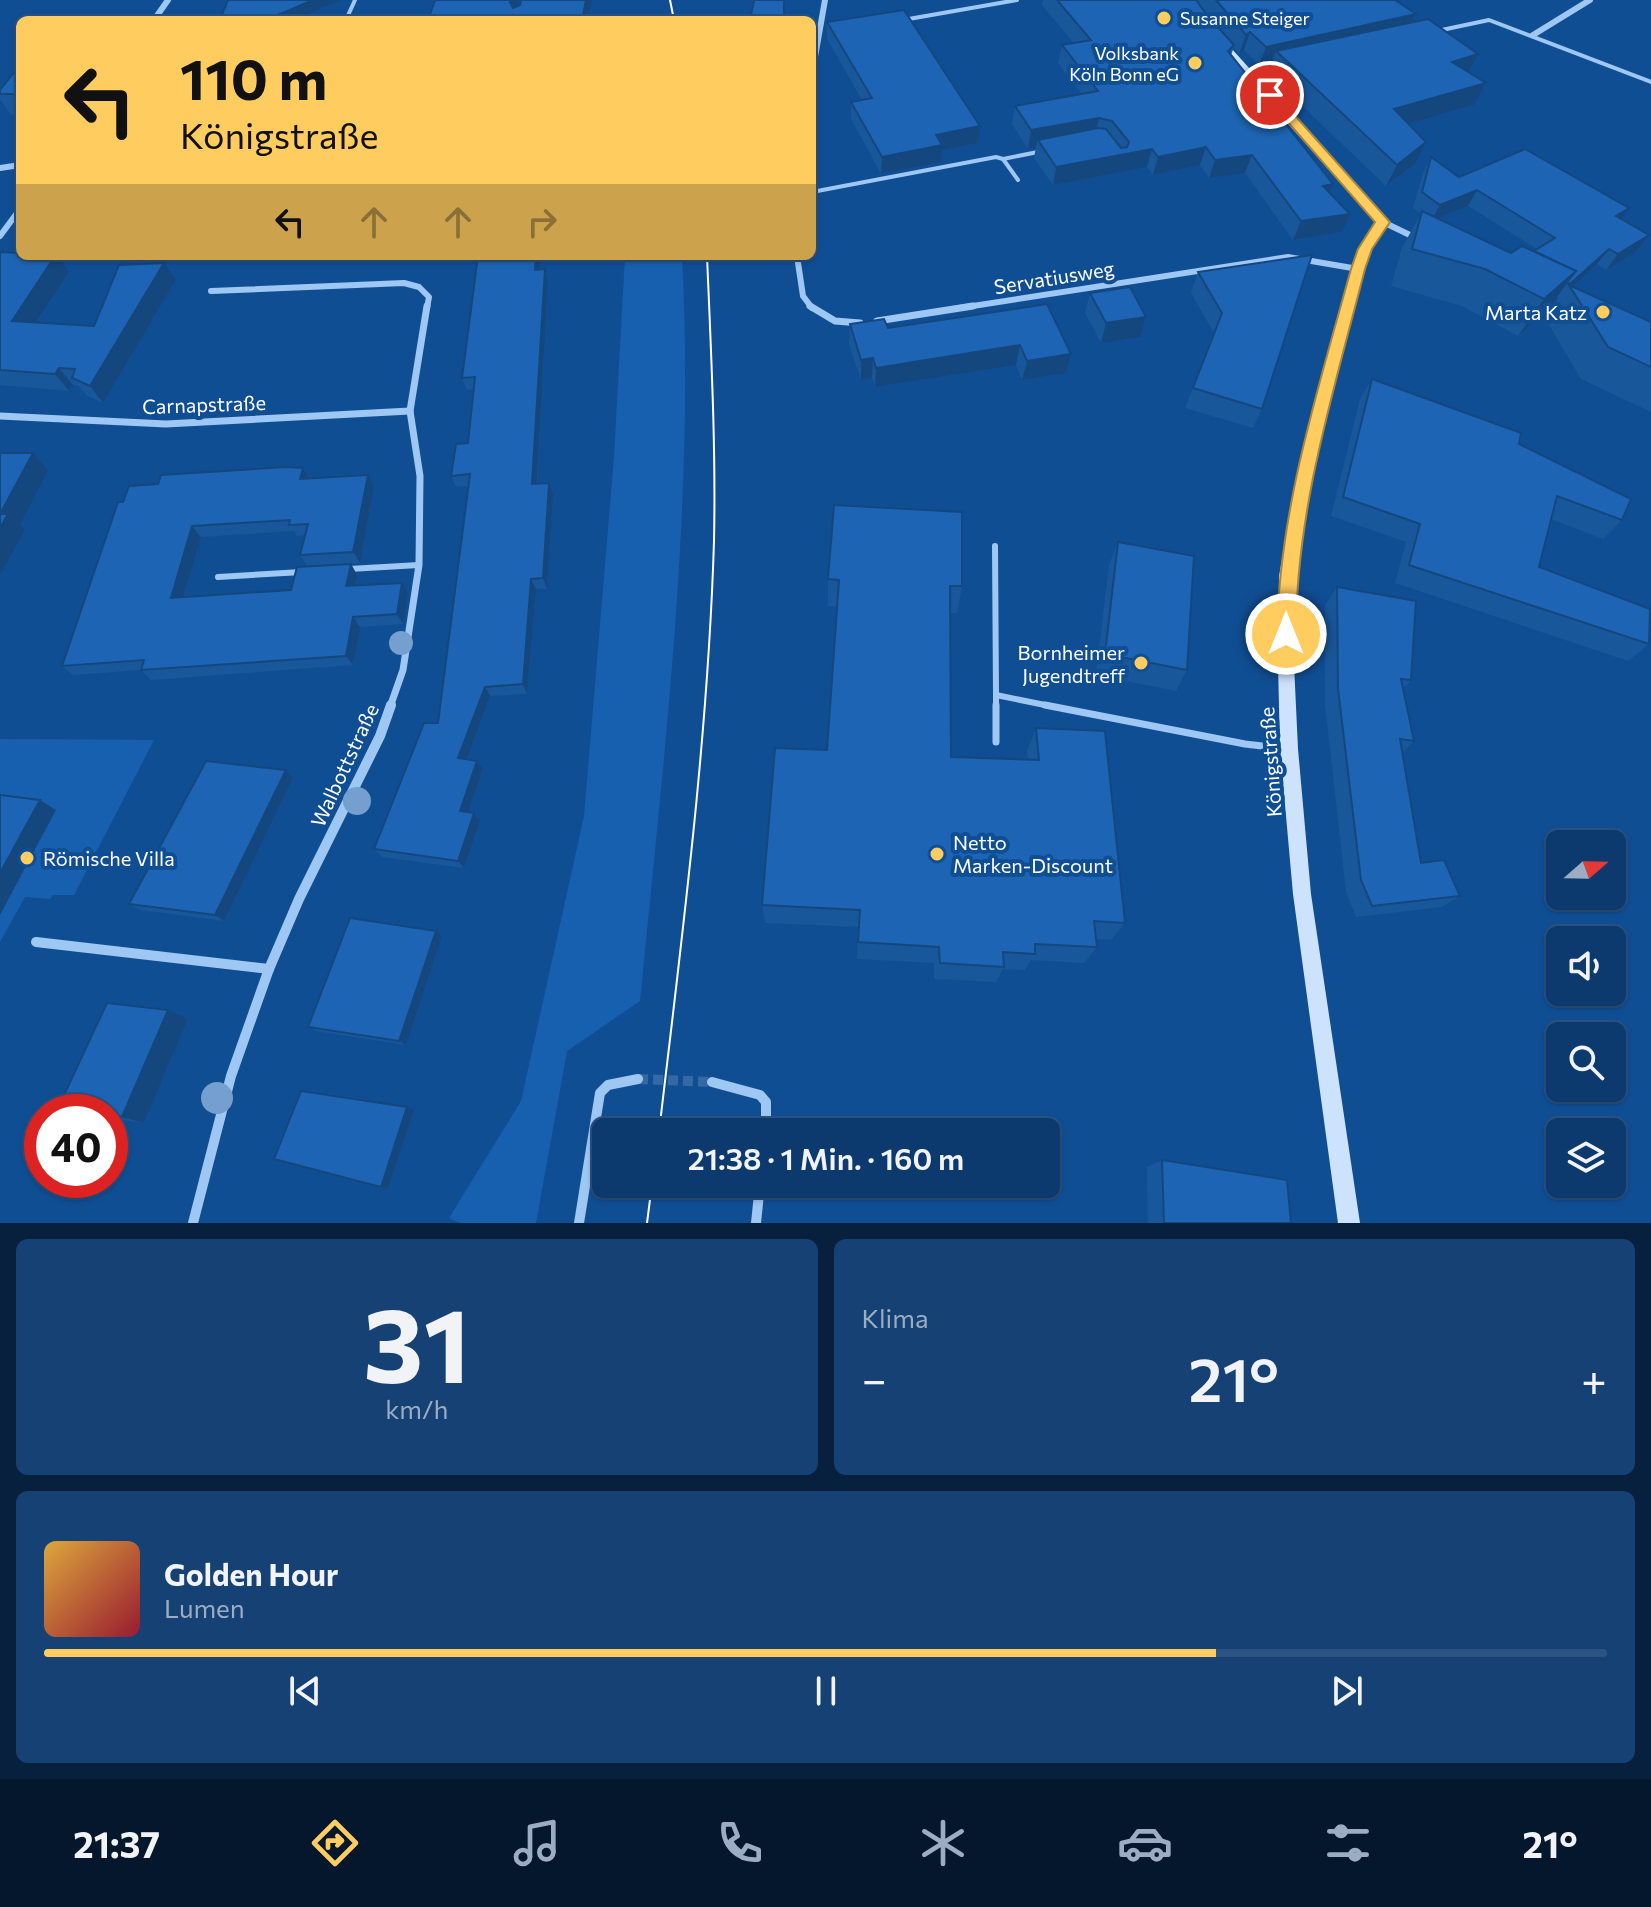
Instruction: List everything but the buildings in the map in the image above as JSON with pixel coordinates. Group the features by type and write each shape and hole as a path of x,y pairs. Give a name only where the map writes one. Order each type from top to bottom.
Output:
{"street":[{"path":"816,51 825,0"},
{"path":"1533,35 1590,0"},
{"path":"1208,30 1250,72 1383,222 1431,246"},
{"path":"0,236 16,214"},
{"name":"Königstraße","path":"1349,1223 1302,894 1289,749 1287,576 1306,466 1358,269 1365,249 1383,222"},
{"name":"Servatiusweg","path":"798,260 804,298 818,313 852,325 1288,257 1358,269"},
{"name":"Walbottstraße","path":"193,1223 231,1076 269,969 299,899 380,736 403,670 419,565 420,476 410,411 429,297 419,287 404,283 211,291"},
{"name":"Carnapstraße","path":"0,416 166,424 410,411"},
{"path":"36,942 269,969"},
{"path":"579,1223 600,1093 608,1085 638,1079"},
{"path":"712,1082 760,1095 766,1102 766,1118"},
{"path":"756,1223 759,1198"}],"lane":[{"path":"895,21 1017,0"},
{"path":"1429,33 1489,20 1651,82"},
{"path":"819,34 834,32"},
{"path":"1250,72 1280,66"},
{"path":"816,191 1054,149"},
{"path":"1003,159 1018,180"},
{"path":"995,546 996,742"},
{"path":"342,570 419,565"},
{"path":"218,577 311,571"},
{"path":"996,695 1245,744 1289,749"}],"shaded area":[{"path":"625,260 682,260 685,349 681,536 640,1001 567,1051 536,1223 460,1223 449,1218 521,1101 584,816 614,458"},
{"path":"0,739 154,740 74,895 53,895 50,899 25,897 0,942"}],"tunnel":[{"path":"638,1079 712,1082"}],"tram line":[{"path":"670,0 673,16"},
{"path":"661,1118 693,837 711,615 714,470 707,260"},
{"path":"647,1223 650,1198"}],"place":[{"name":"Susanne Steiger","path":"1164,18"},
{"name":"Volksbank Köln Bonn eG","path":"1195,63"},
{"name":"Marta Katz","path":"1603,312"},
{"name":"Bornheimer Jugendtreff","path":"1141,663"},
{"name":"Netto Marken-Discount","path":"937,854"},
{"name":"Römische Villa","path":"27,858"}],"route":[{"path":"1270,95 1383,222 1365,249 1358,269 1306,466 1287,576 1286,634"}]}
